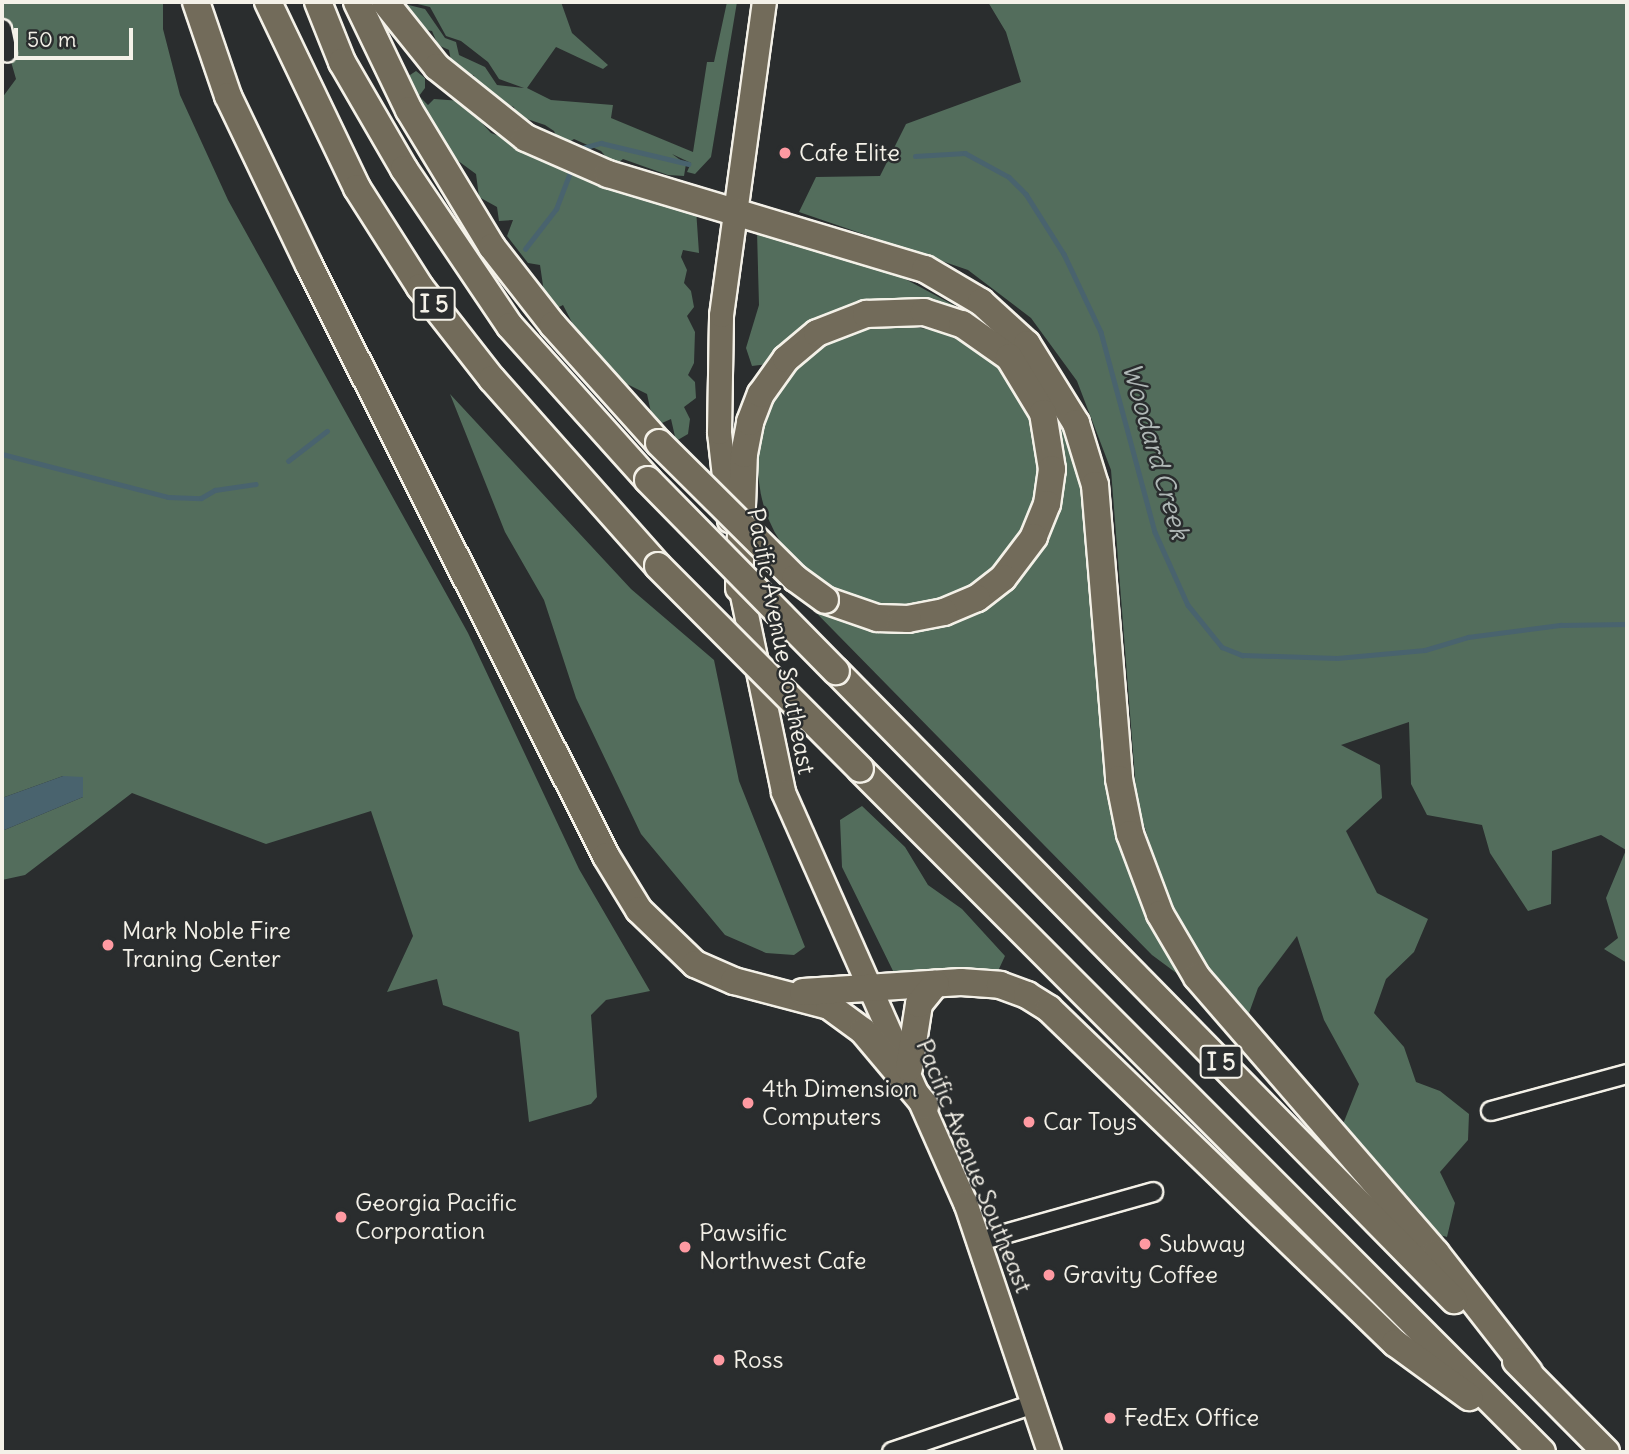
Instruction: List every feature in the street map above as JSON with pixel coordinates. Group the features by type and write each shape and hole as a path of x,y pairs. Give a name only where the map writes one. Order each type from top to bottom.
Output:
{"highway":[{"path":"196,2 228,96 309,265 606,856 639,910 695,964 734,981 829,1006 863,1031 925,1105"},
{"name":"I 5","path":"268,2 357,188 421,287 492,379 658,566 1538,1448"},
{"name":"I 5","path":"318,2 342,62 404,169 510,326 648,480 1606,1452"},
{"path":"357,2 409,110 492,247 553,325 659,443 795,578 825,600 877,618 908,619 944,612 976,598 1003,578 1034,537 1051,485 1048,430 1022,373 982,335 945,318 885,311 839,322 786,359 761,394 750,422 744,454 739,588"},
{"path":"385,2 437,67 526,138 608,174 925,270 1005,322 1046,368 1076,423 1095,485 1119,779 1130,834 1160,914 1197,977 1436,1254 1528,1372"},
{"path":"780,992 935,984 1000,985 1049,1009 1395,1343 1538,1448"},
{"path":"909,1068 919,1004 935,984"}],"main road":[{"name":"Pacific Avenue Southeast","path":"764,2 721,315 718,394 722,463 739,588 780,782 909,1068 980,1241 1049,1452"}],"street":[{"path":"2,29 7,52"},
{"path":"1491,1111 1627,1074"},
{"path":"980,1241 1153,1192"},
{"path":"892,1452 1034,1404"}],"green space":[{"path":"2,2 163,2 163,29 180,95 228,200 468,633 579,869 650,991 606,1000 591,1015 597,1097 591,1104 529,1122 519,1032 443,1005 437,979 387,992 413,936 371,811 266,844 132,793 25,875 2,880 2,831 83,797 63,776 2,798 2,98 16,79 2,30"},
{"path":"396,2 425,9 445,38 456,42 459,55 485,67 497,85 524,88 499,79 488,62 461,41 446,36 430,7 409,2 561,2 572,33 608,65 603,69 556,47 527,88 551,100 613,105 611,118 693,152 707,62 714,62 727,2 737,2 711,157 695,174 687,172 691,163 672,154 686,164 684,176 668,175 623,159 614,166 601,151 574,139 561,147 554,131 545,125 527,119 517,122 514,107 476,92 474,75 462,78 452,66 449,50 438,45 432,31 417,28"},
{"path":"988,2 1627,2 1627,963 1604,949 1618,938 1606,898 1626,850 1601,835 1552,851 1551,904 1528,911 1490,853 1482,825 1427,815 1411,784 1409,722 1341,745 1380,765 1382,798 1346,831 1377,893 1428,919 1414,952 1386,979 1374,1013 1404,1047 1416,1082 1440,1091 1469,1114 1468,1140 1440,1172 1455,1203 1447,1237 1429,1232 1420,1210 1343,1124 1359,1084 1324,1020 1297,936 1258,988 1249,1013 1207,976 1162,882 1137,803 1111,470 1077,381 1031,318 968,270 799,212 816,177 880,176 906,124 1021,82 1006,32"},
{"path":"416,71 425,78 425,88 419,96 428,105 434,99 462,101 491,133 696,209 699,253 683,250 681,257 687,270 684,283 691,291 694,307 687,316 695,332 694,363 688,375 695,382 696,398 684,407 690,419 688,434 676,441 671,419 662,423 652,417 647,394 627,384 621,387 596,361 591,344 578,334 563,305 553,310 546,306 540,265 528,263 507,236 513,220 499,221 497,207 479,197 476,174 442,149 407,77"},
{"path":"757,232 896,274 983,321 924,303 869,301 813,321 772,354 769,364 752,366 746,348 759,305"},
{"path":"884,326 912,326 952,336 964,342 987,357 1007,377 1028,412 1036,439 1036,493 1028,520 1007,555 987,575 964,590 939,600 912,606 884,606 844,596 832,590 809,575 789,555 774,532 764,507 758,480 758,452 768,412 774,400 789,377 809,357 832,342 857,332"},
{"path":"450,394 631,589 714,660 739,781 805,947 794,955 766,953 725,935 641,834 576,698 544,600 505,532"},
{"path":"1059,426 1068,431 1082,469 1108,750 1179,975 1152,955 783,579 858,623 1004,589"},
{"path":"862,806 905,847 928,885 962,909 1005,956 998,971 930,969 895,975 842,867 840,820"}],"water":[{"path":"63,776 83,777 83,797 2,831 2,798"}],"waterway":[{"name":"Woodard Creek","path":"582,148 601,143 689,164"},
{"name":"Woodard Creek","path":"915,156 965,153 1009,177 1026,194 1064,254 1101,332 1155,532 1188,605 1222,647 1242,655 1337,658 1425,650 1468,637 1561,625 1627,624"},
{"name":"Woodard Creek","path":"525,249 556,209 570,173"},
{"name":"Woodard Creek","path":"288,461 327,431"},
{"name":"Woodard Creek","path":"2,454 168,497 201,498 215,490 256,484"}],"place":[{"name":"Cafe Elite","path":"785,153"},
{"name":"Mark Noble Fire Traning Center","path":"108,945"},
{"name":"4th Dimension Computers","path":"748,1103"},
{"name":"Car Toys","path":"1029,1122"},
{"name":"Georgia Pacific Corporation","path":"341,1217"},
{"name":"Subway","path":"1145,1244"},
{"name":"Pawsific Northwest Cafe","path":"685,1247"},
{"name":"Gravity Coffee","path":"1049,1275"},
{"name":"Ross","path":"719,1360"},
{"name":"FedEx Office","path":"1110,1418"}]}
